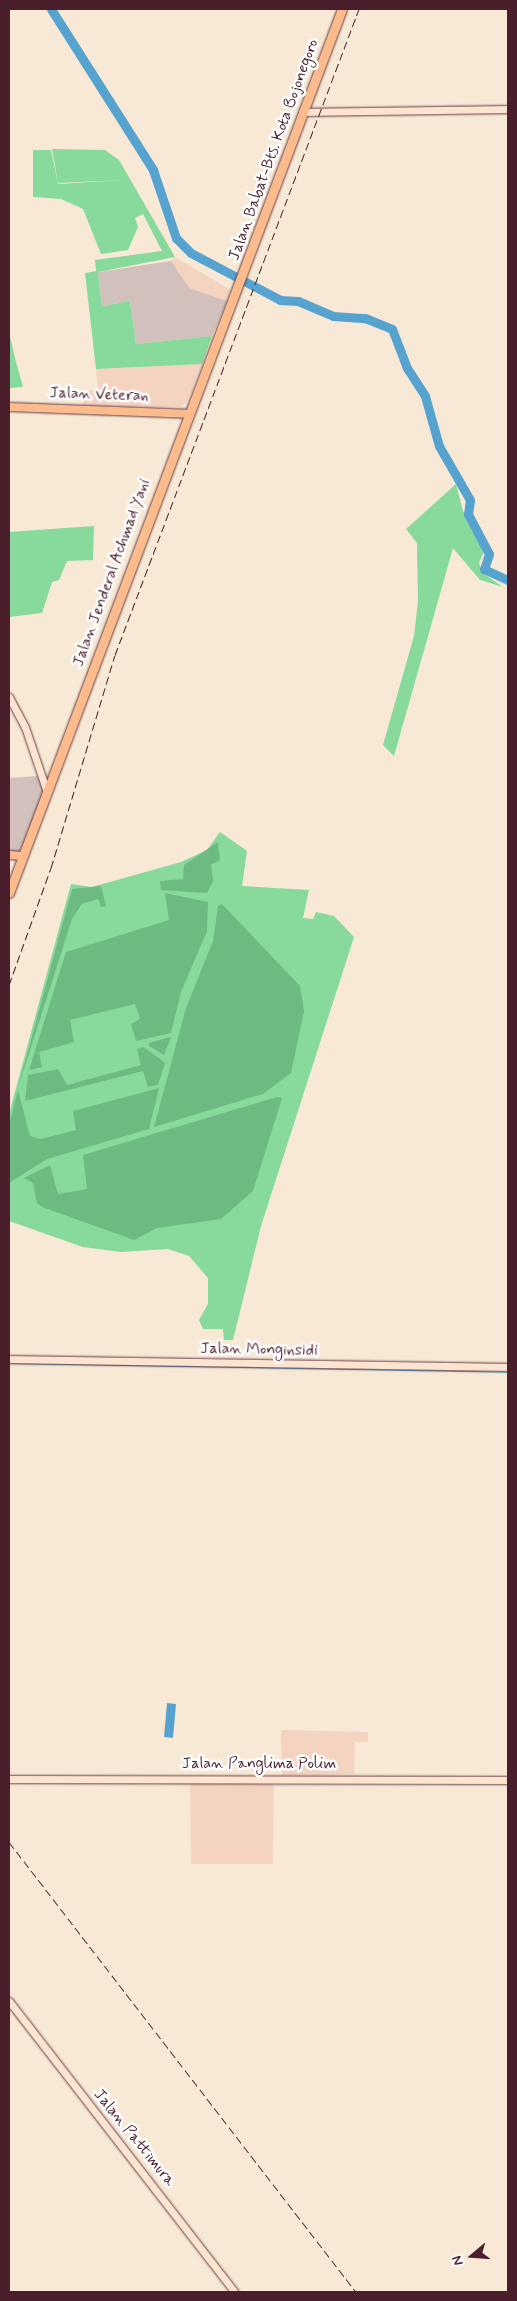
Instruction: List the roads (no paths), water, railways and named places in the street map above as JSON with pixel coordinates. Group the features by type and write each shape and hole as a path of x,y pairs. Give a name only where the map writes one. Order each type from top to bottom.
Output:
{"highway":[{"name":"Jalan Babat-Bts. Kota Bojonegoro","path":"233,302 302,112 342,9"},
{"name":"Jalan Jenderal Achmad Yani","path":"9,893 187,416 233,302"}],"main road":[{"path":"302,112 508,109"},
{"name":"Jalan Veteran","path":"9,407 187,416"},
{"name":"Jalan Veteran","path":"9,412 187,416"},
{"path":"9,697 25,727 46,792"},
{"path":"9,855 23,856"},
{"name":"Jalan Monginsidi","path":"9,1359 508,1367"},
{"name":"Jalan Panglima Polim","path":"9,1779 508,1780"},
{"name":"Jalan Pattimura","path":"9,2001 235,2292"}],"water":[{"path":"167,1703 176,1704 173,1738 164,1737"}],"waterway":[{"path":"51,9 153,170 176,238 191,253 280,300 298,301 333,316 365,318 392,329 407,368 425,396 439,446 470,500 468,514 489,554 484,569 508,580"},
{"path":"9,1363 508,1372"}],"railway":[{"path":"9,985 51,868 115,655 359,9"},
{"path":"9,1842 356,2292"}]}
